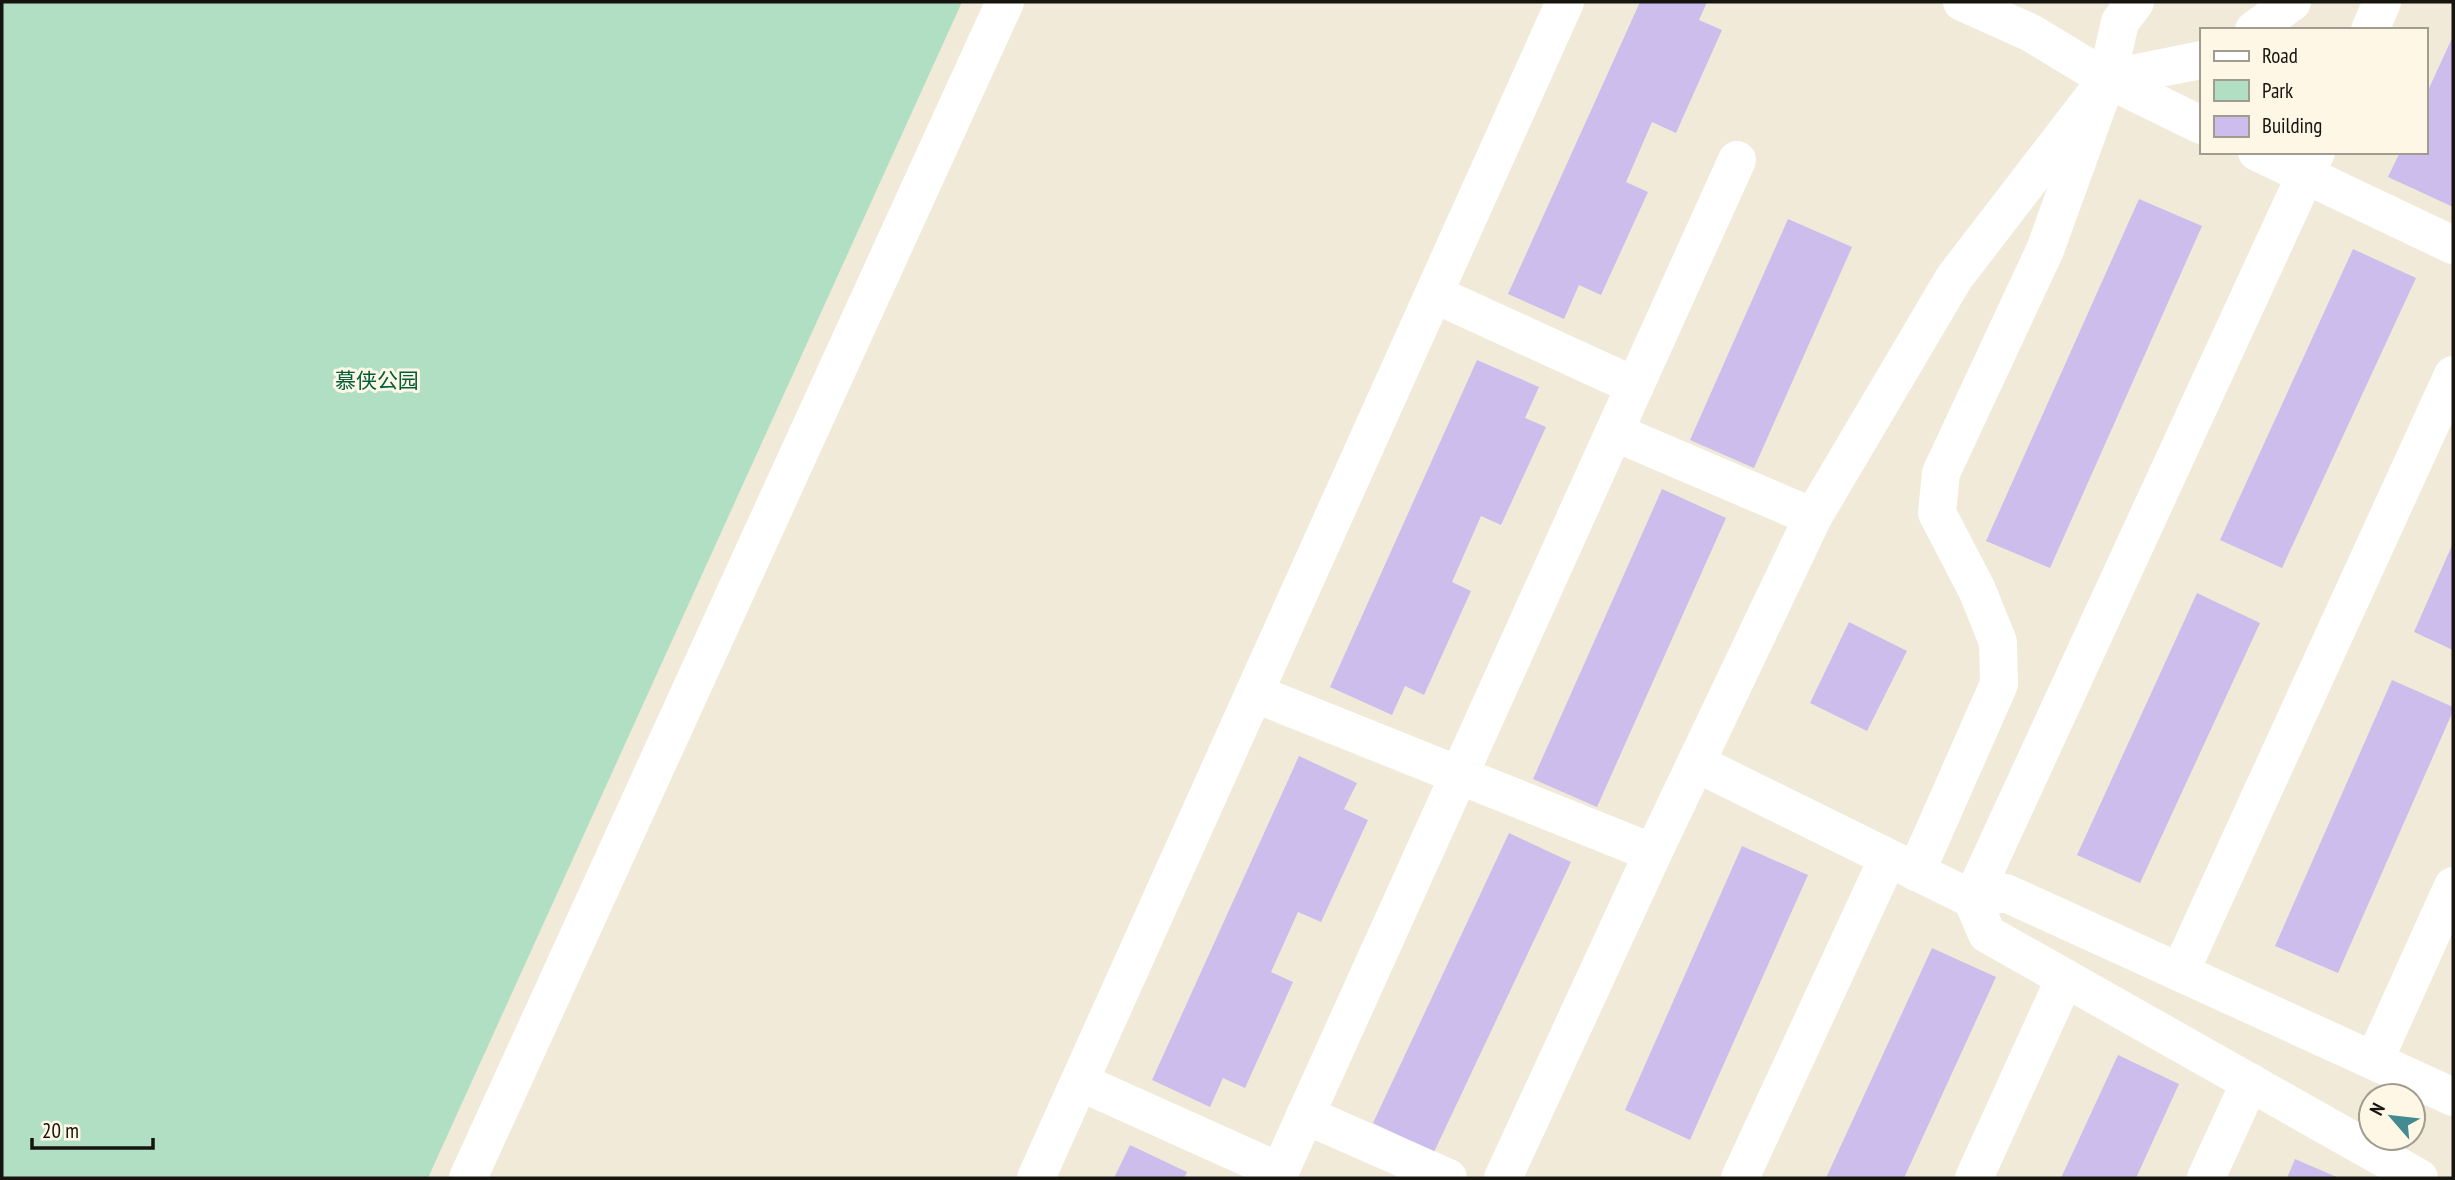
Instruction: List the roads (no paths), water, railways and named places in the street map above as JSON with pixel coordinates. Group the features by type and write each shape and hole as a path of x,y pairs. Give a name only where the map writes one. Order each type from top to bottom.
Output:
{"street":[{"path":"468,1178 1005,2"},
{"path":"1036,1178 1565,2"},
{"path":"1962,2 2031,33 2107,79 2200,125"},
{"path":"1740,1178 1999,684 1998,642 1977,590 1937,513 1941,473 2045,250 2107,79 2120,22 2135,2"},
{"path":"2257,28 2291,2"},
{"path":"2371,28 2382,2"},
{"path":"1503,1178 1653,853 1813,517 1954,278 2107,79 2200,60"},
{"path":"2266,154 2311,164 2453,245"},
{"path":"1080,1082 1278,1175 1737,160"},
{"path":"2311,164 1972,899 1987,934 2419,1178"},
{"path":"1434,294 1635,386"},
{"path":"2180,972 2453,375"},
{"path":"1614,432 1813,517"},
{"path":"1254,693 1653,853"},
{"path":"1696,763 1972,899 2006,893 2453,1097"},
{"path":"2374,1061 2453,887"},
{"path":"1974,1178 2065,978"},
{"path":"2206,1178 2250,1082"},
{"path":"1305,1115 1448,1178"}],"park label":[{"name":"慕侠公园","path":"377,380"}]}
